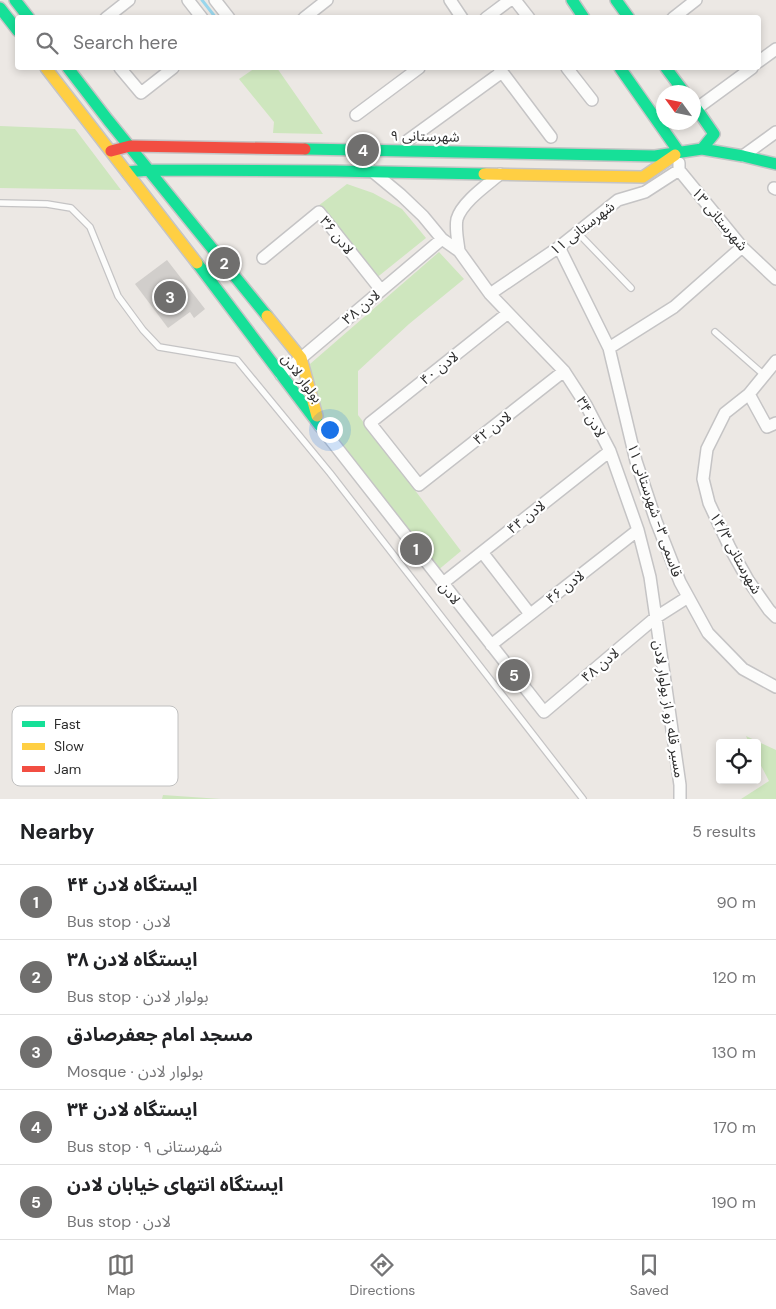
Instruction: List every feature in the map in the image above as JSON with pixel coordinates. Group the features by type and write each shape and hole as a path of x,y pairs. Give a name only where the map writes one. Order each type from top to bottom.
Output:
{"street":[{"path":"15,0 27,15"},
{"path":"110,15 129,0"},
{"path":"188,0 200,15"},
{"path":"215,0 227,15"},
{"path":"308,15 327,0"},
{"path":"450,0 460,15"},
{"path":"490,15 510,0"},
{"path":"515,0 527,15"},
{"path":"572,0 582,15"},
{"path":"616,0 627,15"},
{"path":"677,15 696,0"},
{"path":"0,8 15,27"},
{"path":"761,60 776,49"},
{"name":"بولوار لادن","path":"48,70 235,312 280,375 320,426"},
{"name":"بولوار لادن","path":"70,70 301,358 320,426"},
{"path":"122,70 141,93 170,70"},
{"path":"356,115 416,70"},
{"path":"407,141 500,70 551,137"},
{"path":"569,70 592,100"},
{"path":"621,70 679,152 679,170"},
{"path":"668,70 679,85"},
{"path":"701,103 749,70"},
{"path":"701,116 714,134 702,149"},
{"path":"743,156 776,132"},
{"name":"شهرستانی ۹","path":"110,150 130,146 655,156 702,149 776,164"},
{"path":"127,172 149,170 372,171 643,178 679,152"},
{"name":"شهرستانی ۱۱","path":"490,294 559,247 618,200 645,192 679,170"},
{"name":"شهرستانی ۱۳","path":"679,170 742,247 776,279"},
{"path":"372,171 423,216 442,239 459,251"},
{"path":"459,251 457,219 474,194 500,174"},
{"name":"لادن ۳۶","path":"263,258 319,212 381,290"},
{"name":"لادن ۳۸","path":"280,375 442,239"},
{"name":"قاسمی ۳- شهرستانی ۱۱","path":"559,247 608,348 636,461 656,521 680,582 708,633 743,669 776,687"},
{"path":"608,348 674,307 742,247"},
{"name":"لادن ۳۴","path":"459,251 490,294 564,371 586,405 610,451 638,530 650,577 656,618"},
{"name":"لادن ۴۰","path":"419,485 370,422 508,313"},
{"name":"شهرستانی ۱۴/۳","path":"776,361 749,394 725,413 707,449 702,479 709,503 730,548 748,580 776,617"},
{"name":"لادن ۴۲","path":"419,485 564,371"},
{"path":"749,394 767,427 776,423"},
{"name":"لادن","path":"320,426 544,712"},
{"name":"لادن ۴۴","path":"443,583 610,451"},
{"name":"لادن ۴۶","path":"491,645 638,530"},
{"path":"482,552 530,614"},
{"name":"لادن ۴۸","path":"544,712 656,618 688,597"},
{"name":"مسیر قله زو از بولوار لادن","path":"656,618 680,784 680,799"}],"lane":[{"path":"0,203 48,204 71,208 90,227 118,296 143,330 159,347 237,360 330,473 583,799"},
{"path":"578,233 631,288"},
{"path":"716,332 764,375"}],"green space":[{"path":"252,70 278,70 323,134 273,133 274,122 239,79"},
{"path":"0,126 75,129 121,190 0,188"},
{"path":"347,184 373,193 402,209 426,238 375,279 318,206"},
{"path":"439,252 464,279 409,324 358,371 358,415 461,551 437,571 336,442 315,400 310,364"},
{"path":"761,743 776,750 776,799 741,799 769,781 761,766"},
{"path":"163,795 221,799 162,799"}],"building":[{"path":"167,260 205,309 194,318 190,312 168,328 135,284"}],"waterway":[{"path":"202,0 214,15"}],"traffic: fast":[{"path":"15,0 27,15"},
{"path":"572,0 582,15"},
{"path":"616,0 627,15"},
{"path":"0,8 15,27"},
{"path":"70,70 267,316"},
{"path":"621,70 679,152"},
{"path":"668,70 679,85"},
{"path":"305,149 655,156 702,149 714,134 701,115"},
{"path":"702,149 776,164"},
{"path":"127,172 149,170 335,171 484,174"},
{"path":"197,263 320,426"}],"traffic: slow":[{"path":"48,70 197,263"},
{"path":"484,174 643,177 675,155"},
{"path":"267,316 301,358 317,416"}],"traffic: jam":[{"path":"111,151 130,146 305,149"}],"place":[{"name":"ایستگاه لادن ۳۴","path":"363,150"},
{"name":"ایستگاه لادن ۳۸","path":"224,263"},
{"name":"مسجد امام جعفرصادق","path":"170,297"},
{"name":"ایستگاه لادن ۴۴","path":"416,549"},
{"name":"ایستگاه انتهای خیابان لادن","path":"514,675"}]}
